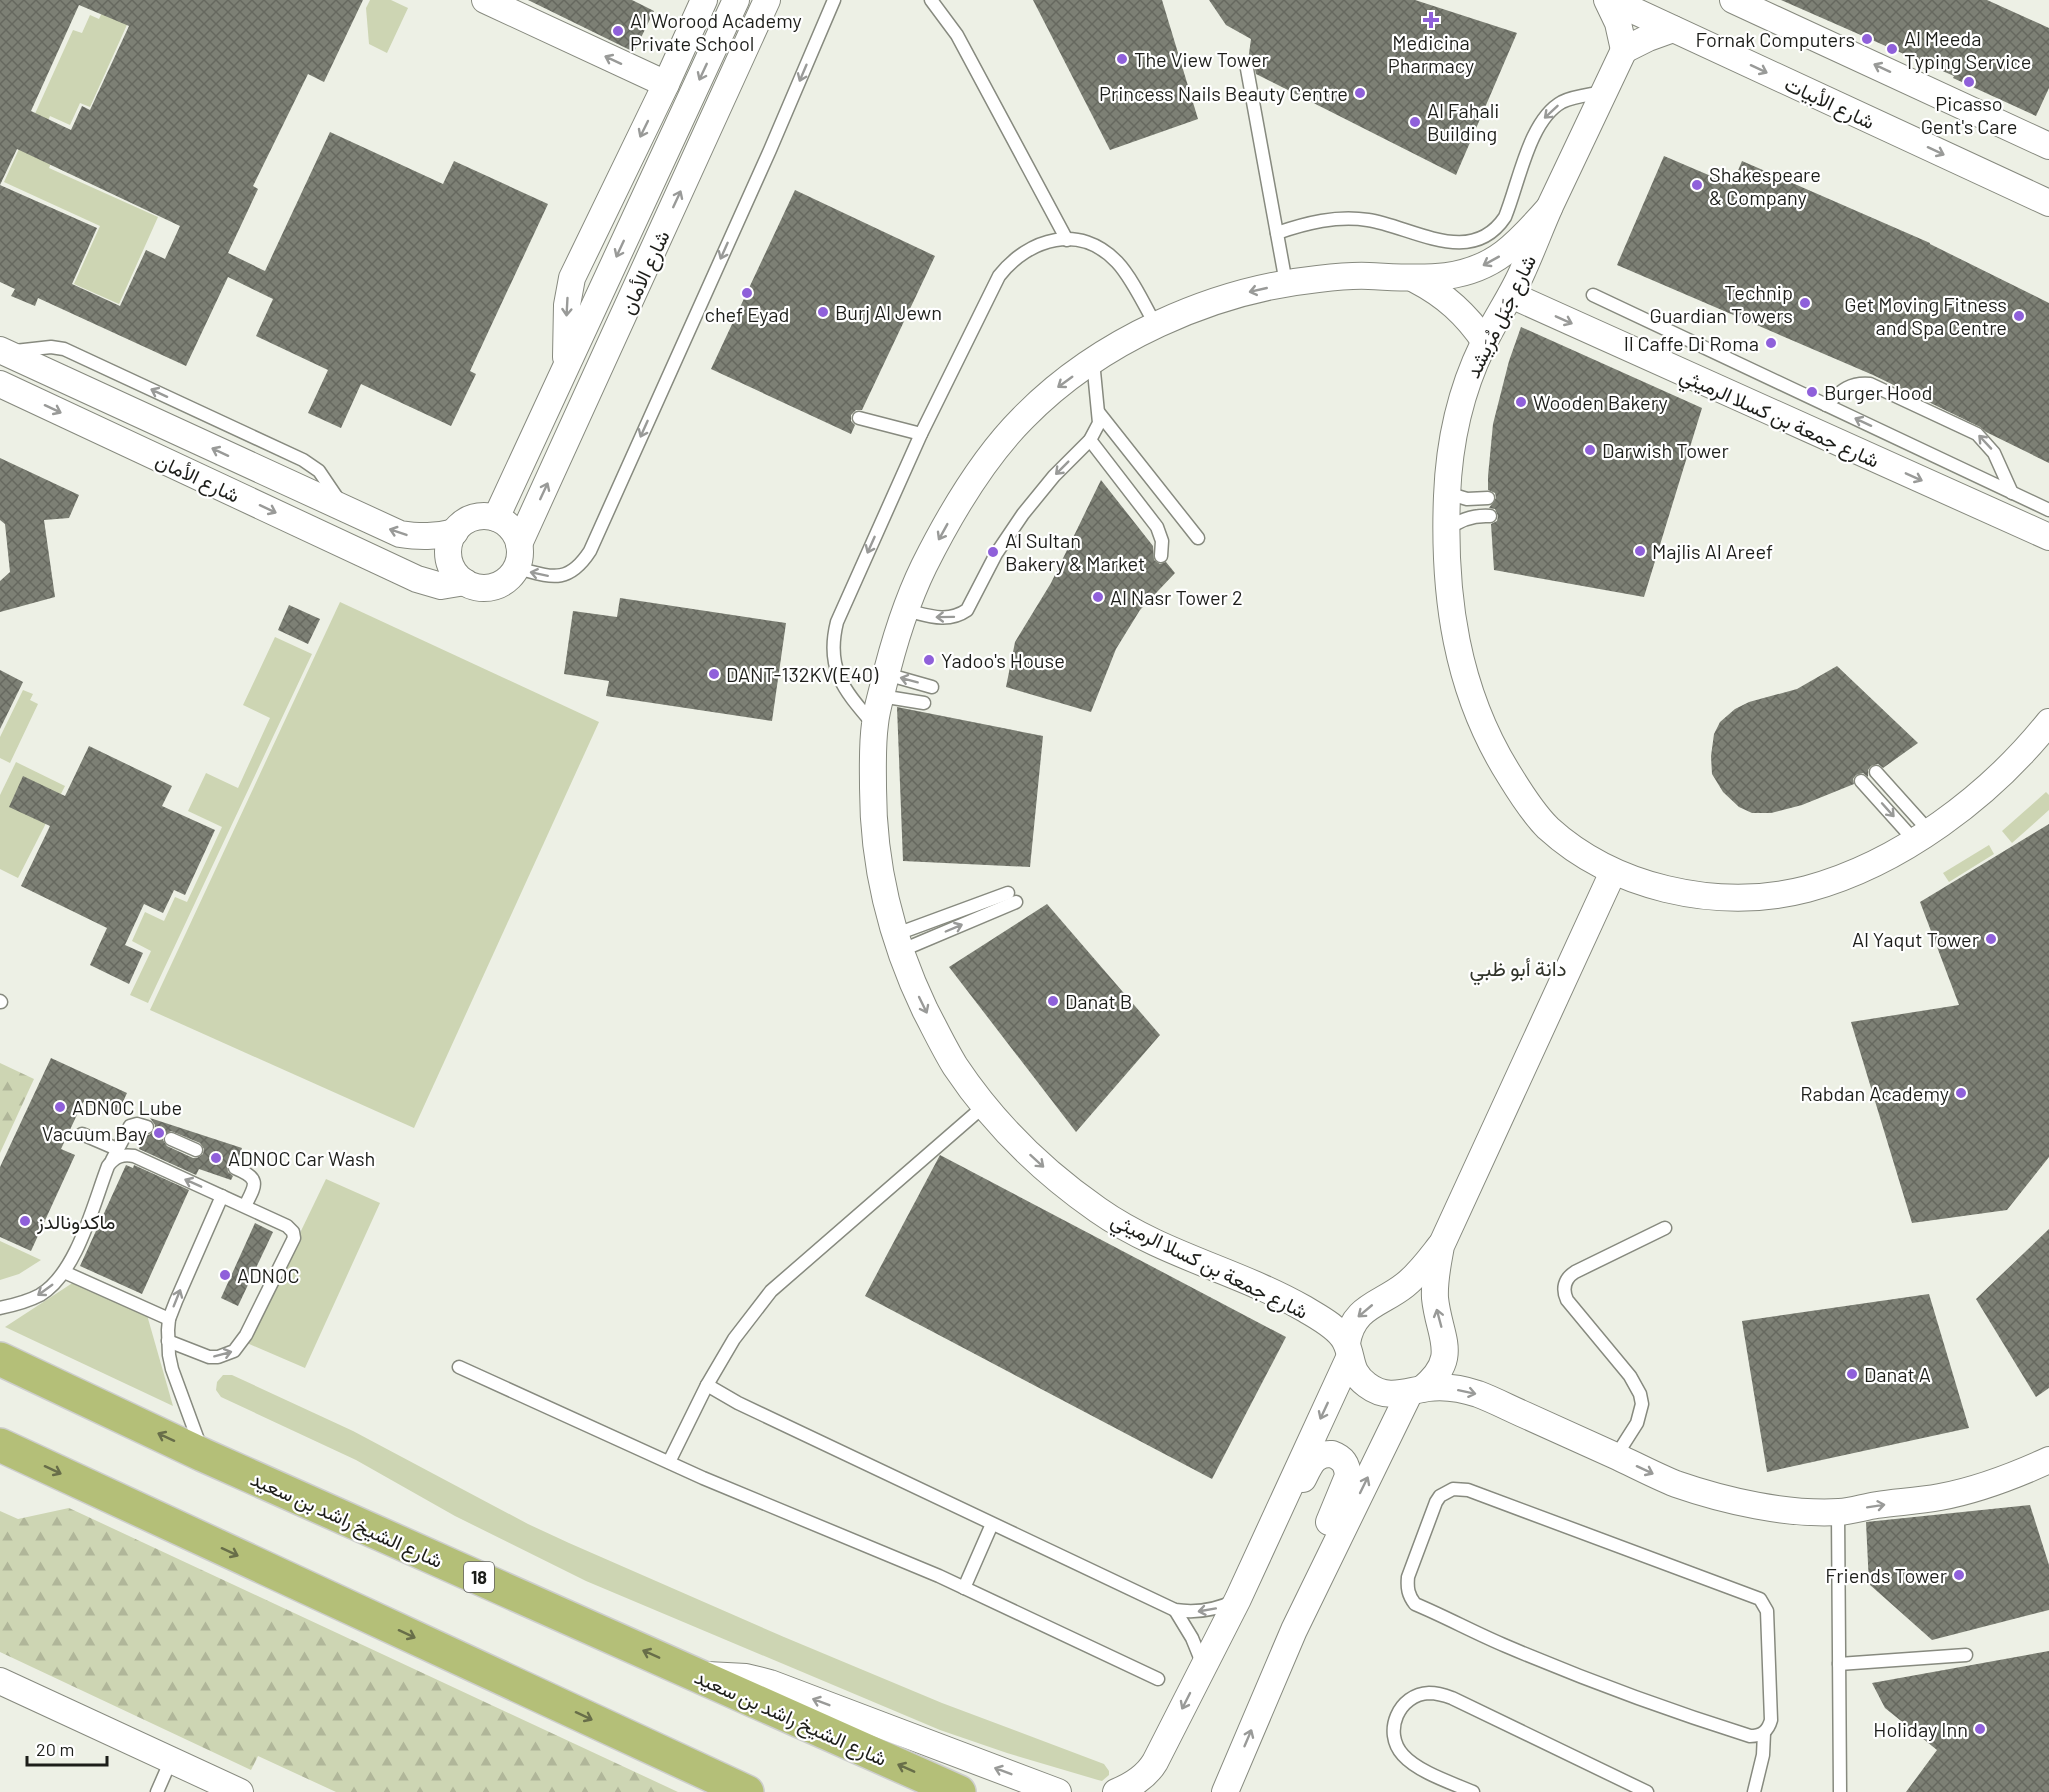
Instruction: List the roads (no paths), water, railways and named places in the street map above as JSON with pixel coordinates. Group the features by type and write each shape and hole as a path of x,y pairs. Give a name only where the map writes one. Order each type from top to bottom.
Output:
{"main road":[{"name":"شارع الشيخ راشد بن سعيد","path":"0,1359 204,1455 959,1792"},
{"path":"0,1445 747,1792"}],"street":[{"path":"485,0 666,84"},
{"path":"566,366 567,305 572,278 704,0"},
{"name":"شارع الأمان","path":"496,519 736,0"},
{"name":"شارع الأمان","path":"518,556 767,0"},
{"path":"1609,0 1624,50 1673,29"},
{"name":"شارع الأبيات","path":"1609,0 2049,203"},
{"path":"1733,0 2049,146"},
{"name":"شارع جَبَل مُرَيشد","path":"1624,50 1549,208 1511,295 1485,342 1464,392 1450,455 1446,531 1448,580 1457,648 1465,682 1481,724 1520,794 1545,825 1574,849 1613,872 1652,886 1692,895 1744,898 1775,896 1805,890 1863,868 1922,835 1972,799 2000,775 2049,722"},
{"name":"شارع جمعة بن كسلا الرميثي","path":"1549,208 1517,242 1497,258 1467,273 1450,277 1416,279 1361,276 1286,283 1197,308 1156,326 1093,362 1057,388 1023,418 994,452 967,491 922,569 893,643 874,725 873,816 879,869 906,970 953,1064 984,1106 1060,1183 1105,1215 1152,1242 1298,1305 1335,1329 1359,1377 1375,1390 1395,1395 1449,1388 1477,1394 1677,1484 1737,1502 1795,1510 1838,1512 1944,1496 2010,1478 2049,1460"},
{"name":"شارع جمعة بن كسلا الرميثي","path":"1416,279 1447,298 1460,310 1485,342"},
{"name":"شارع جمعة بن كسلا الرميثي","path":"1511,295 2049,537"},
{"name":"شارع الأمان","path":"2,351 400,534 437,537 455,532"},
{"name":"شارع الأمان","path":"0,384 417,579 441,586 465,582"},
{"path":"484,517 507,524 515,533 518,556 510,578 500,585 488,588 476,587 456,575 448,554 455,532 473,518 484,517"},
{"path":"1116,1792 1125,1789 1149,1772 1204,1668 1238,1599 1348,1351 1348,1332 1360,1314 1402,1287 1419,1272 1441,1246 1613,872"},
{"path":"1225,1792 1294,1630 1415,1391 1432,1380 1440,1368 1445,1355 1445,1341 1435,1288 1441,1246"},
{"path":"1238,1599 1251,1589 1261,1576 1312,1461 1325,1453 1339,1456 1348,1468 1348,1476 1302,1588 1294,1630"},
{"path":"699,1675 746,1677 770,1683 1058,1792"},
{"path":"0,1681 240,1792"}],"lane":[{"path":"518,556 545,576 564,576 580,567 590,551 760,172 834,0"},
{"path":"931,0 957,35 1067,240"},
{"path":"1247,69 1286,283"},
{"path":"1276,233 1304,223 1335,219 1367,219 1427,237 1458,243 1485,237 1500,225 1505,217 1534,136 1544,117 1569,99 1604,92"},
{"path":"874,725 850,697 837,674 833,661 837,622 921,434 999,276 1015,259 1038,244 1067,240 1081,241 1094,246 1118,263 1156,326"},
{"path":"1593,295 2049,510"},
{"path":"905,610 942,619 959,615 967,609 996,554 1023,514 1054,476 1090,440 1099,423 1093,362"},
{"path":"1826,405 1844,388 1861,383 1870,384 1970,429 1990,446 2012,493"},
{"path":"1099,413 1198,538"},
{"path":"859,418 921,434"},
{"path":"1090,440 1157,527 1162,541 1161,556"},
{"path":"1447,493 1467,499 1488,498"},
{"path":"1446,531 1461,520 1490,516"},
{"path":"884,685 932,687"},
{"path":"884,685 924,703"},
{"path":"1876,772 1922,835"},
{"path":"1861,781 1922,835"},
{"path":"897,943 1012,897 897,943"},
{"path":"669,1462 707,1385 734,1339 771,1290 984,1106"},
{"path":"0,1308 25,1302 40,1295 64,1272 75,1253 108,1166 130,1126 137,1124 147,1127"},
{"path":"82,1134 114,1154 134,1156 287,1226 293,1232 294,1238 241,1344 234,1351 226,1355 209,1357 168,1341"},
{"path":"171,1139 196,1150"},
{"path":"235,1168 249,1174 254,1180 254,1188 245,1206"},
{"path":"204,1455 172,1369 168,1341 169,1319 222,1196"},
{"path":"1616,1456 1637,1424 1642,1404 1640,1394 1630,1376 1567,1300 1564,1287 1566,1281 1575,1272 1665,1228"},
{"path":"64,1272 169,1319"},
{"path":"459,1366 669,1462 964,1588 1158,1679"},
{"path":"707,1385 738,1402 1175,1611 1207,1611 1223,1607 1238,1599"},
{"path":"1754,1792 1763,1755 1764,1733 1771,1720 1767,1611 1760,1599 1468,1490 1453,1489 1440,1496 1408,1577 1409,1596 1415,1604 1503,1645 1635,1698 1750,1736 1764,1733"},
{"path":"1838,1512 1840,1792"},
{"path":"964,1588 992,1524"},
{"path":"1175,1611 1192,1638 1204,1668"},
{"path":"1839,1664 1966,1655"},
{"path":"1473,1792 1422,1768 1402,1755 1393,1733 1394,1721 1399,1710 1407,1701 1417,1695 1429,1693 1452,1698 1647,1792"},
{"path":"157,1792 171,1760"}],"place":[{"name":"Medicina Pharmacy","path":"1431,20"},
{"name":"Al Worood Academy Private School","path":"618,31"},
{"name":"Fornak Computers","path":"1867,39"},
{"name":"Al Meeda Typing Service","path":"1892,49"},
{"name":"The View Tower","path":"1122,59"},
{"name":"Picasso Gent's Care","path":"1969,82"},
{"name":"Princess Nails Beauty Centre","path":"1360,93"},
{"name":"Al Fahali Building","path":"1415,122"},
{"name":"Shakespeare & Company","path":"1697,185"},
{"name":"chef Eyad","path":"747,293"},
{"name":"Technip Guardian Towers","path":"1805,303"},
{"name":"Burj Al Jewn","path":"823,312"},
{"name":"Get Moving Fitness and Spa Centre","path":"2019,316"},
{"name":"Il Caffe Di Roma","path":"1771,343"},
{"name":"Burger Hood","path":"1812,392"},
{"name":"Wooden Bakery","path":"1521,402"},
{"name":"Darwish Tower","path":"1590,450"},
{"name":"Majlis Al Areef","path":"1640,551"},
{"name":"Al Sultan Bakery & Market","path":"993,552"},
{"name":"Al Nasr Tower 2","path":"1098,597"},
{"name":"Yadoo's House","path":"929,660"},
{"name":"DANT-132KV(E40)","path":"714,674"},
{"name":"Al Yaqut Tower","path":"1991,939"},
{"name":"Danat B","path":"1053,1001"},
{"name":"Rabdan Academy","path":"1961,1093"},
{"name":"ADNOC Lube","path":"60,1107"},
{"name":"Vacuum Bay","path":"159,1133"},
{"name":"ADNOC Car Wash","path":"216,1158"},
{"name":"ماكدونالدز","path":"25,1221"},
{"name":"ADNOC","path":"225,1275"},
{"name":"Danat A","path":"1852,1374"},
{"name":"Friends Tower","path":"1959,1575"},
{"name":"Holiday Inn","path":"1980,1729"}],"district":[{"name":"دانة أبو ظبي","path":"1518,967"}]}
